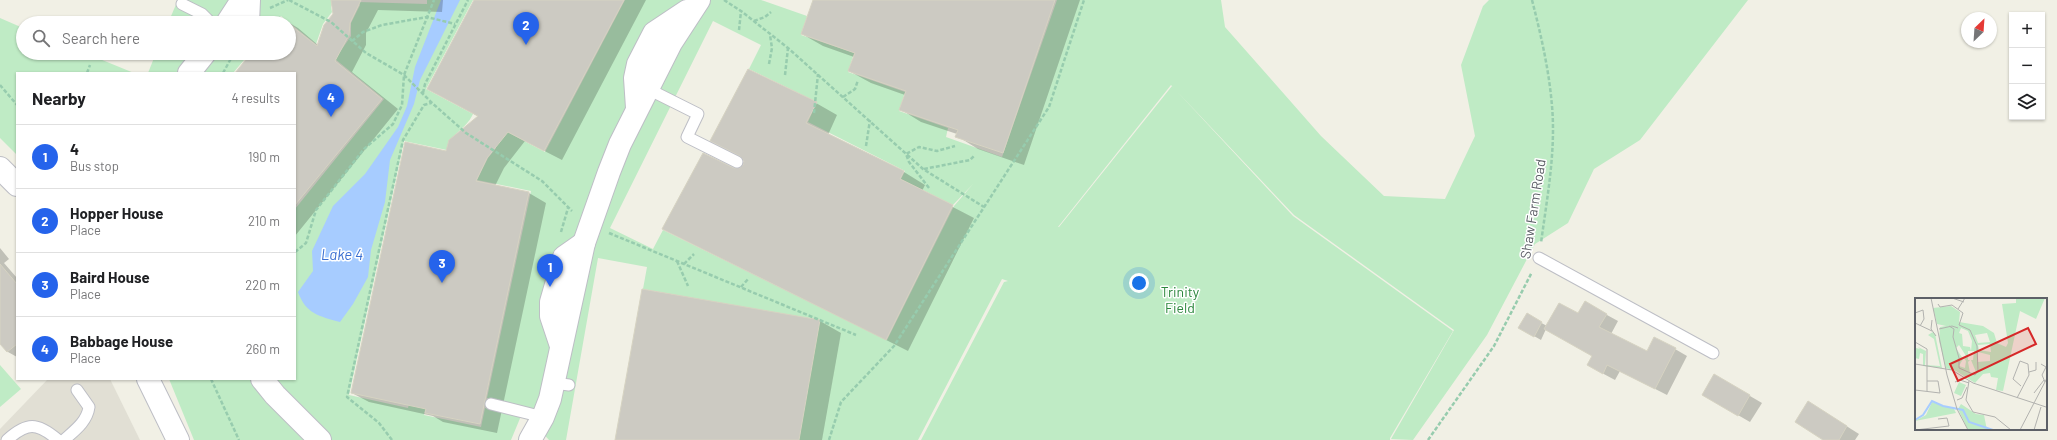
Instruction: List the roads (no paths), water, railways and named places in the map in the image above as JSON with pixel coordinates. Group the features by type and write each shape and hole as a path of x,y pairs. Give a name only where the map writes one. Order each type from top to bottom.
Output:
{"street":[{"path":"232,16 242,0"},
{"path":"248,16 249,0"},
{"path":"530,440 562,384 561,347 587,234 608,172 637,108 671,43 695,4"},
{"path":"637,108 635,78 638,64 654,33 695,4"},
{"path":"190,72 199,60"},
{"path":"0,168 16,183"},
{"path":"148,380 178,440"},
{"path":"263,380 275,395 320,440"}],"lane":[{"path":"182,4 204,16"},
{"path":"648,89 698,114 687,136 737,162"},
{"path":"1539,258 1713,353"},
{"path":"64,440 79,426 88,414 89,407 77,390"},
{"path":"491,404 543,417"},
{"path":"7,440 23,428 30,425 39,427 58,440"}],"water":[{"name":"Lake 4","path":"441,0 460,0 420,80 414,104 390,160 385,202 371,250 368,277 353,304 340,322 320,316 309,310 298,292 313,271 312,251 333,206 365,174 398,127 407,106 415,67"}],"place":[{"name":"Hopper House","path":"526,45"},
{"name":"Babbage House","path":"331,117"},
{"name":"Baird House","path":"442,283"},
{"name":"4","path":"550,287"}],"park label":[{"name":"Trinity Field","path":"1180,300"}]}
